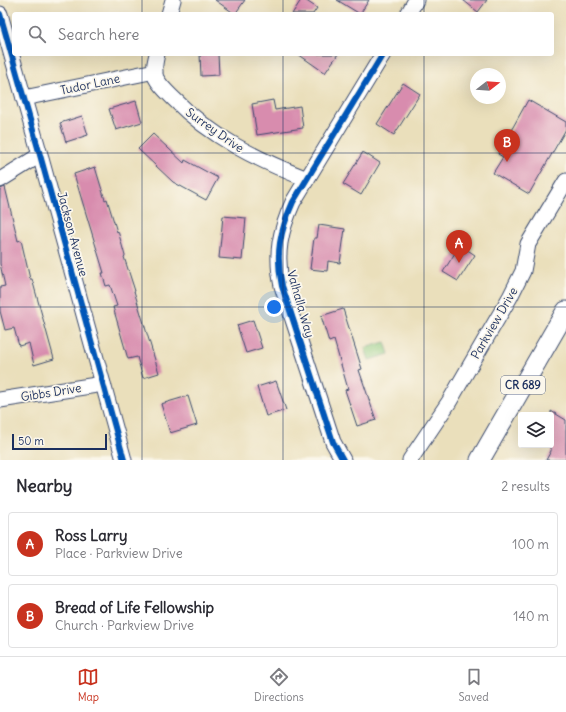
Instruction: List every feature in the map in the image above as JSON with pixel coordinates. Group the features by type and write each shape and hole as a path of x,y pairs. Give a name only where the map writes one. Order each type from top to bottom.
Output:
{"main road":[{"name":"CR 689","path":"480,460 566,311"}],"street":[{"path":"170,12 173,0"},
{"path":"409,12 416,0"},
{"name":"Jackson Avenue","path":"0,14 124,460"},
{"path":"155,71 154,67 157,56"},
{"name":"Valhalla Way","path":"343,460 333,442 282,286 278,260 280,241 285,221 293,202 383,56"},
{"name":"Tudor Lane","path":"24,98 155,71"},
{"name":"Surrey Drive","path":"155,71 160,85 187,112 213,132 267,163 307,179"},
{"path":"0,180 40,155"},
{"name":"Parkview Drive","path":"410,460 449,402 510,297 523,271 528,244 566,181"},
{"name":"Gibbs Drive","path":"0,400 103,384"}],"green space":[{"path":"385,342 389,354 369,360 365,348"}],"building":[{"path":"215,0 245,0 236,12 232,12"},
{"path":"301,0 305,0 317,8 314,12 293,12"},
{"path":"337,0 369,0 361,12 357,12"},
{"path":"463,0 487,0 478,12"},
{"path":"200,56 218,56 219,75 201,76"},
{"path":"301,56 337,56 325,73"},
{"path":"403,83 420,94 394,135 377,124"},
{"path":"273,100 275,110 300,106 303,128 257,135 252,104"},
{"path":"528,100 566,122 566,129 529,194 493,173 503,157 498,154"},
{"path":"136,101 142,122 116,130 109,109"},
{"path":"82,116 88,135 66,142 60,123"},
{"path":"153,134 184,163 185,160 218,178 206,200 173,182 138,149"},
{"path":"363,152 380,163 361,195 343,184"},
{"path":"95,167 105,200 107,199 117,232 118,231 124,257 159,373 143,378 137,357 128,359 113,307 117,306 110,285 106,286 102,273 104,273 74,174"},
{"path":"5,187 18,241 21,240 30,279 32,279 54,359 34,365 29,343 19,346 14,328 5,330 0,311 0,287 5,286 0,264 0,189"},
{"path":"223,216 246,218 242,260 219,258"},
{"path":"319,225 345,229 340,263 328,261 327,271 310,269 314,238 317,238"},
{"path":"460,245 475,255 458,281 443,272"},
{"path":"343,309 362,369 359,370 376,420 357,426 345,390 348,389 334,340 329,342 321,316"},
{"path":"253,320 262,348 246,353 237,325"},
{"path":"276,381 286,410 266,416 257,387"},
{"path":"188,396 197,425 170,433 161,404"},
{"path":"554,413 566,420 566,460 546,460 551,448 554,448"}],"cycle path":[{"path":"0,14 124,460"},
{"path":"343,460 333,442 282,286 279,253 282,233 293,202 382,56"}],"place":[{"name":"Bread of Life Fellowship","path":"507,162"},
{"name":"Ross Larry","path":"459,263"}]}
